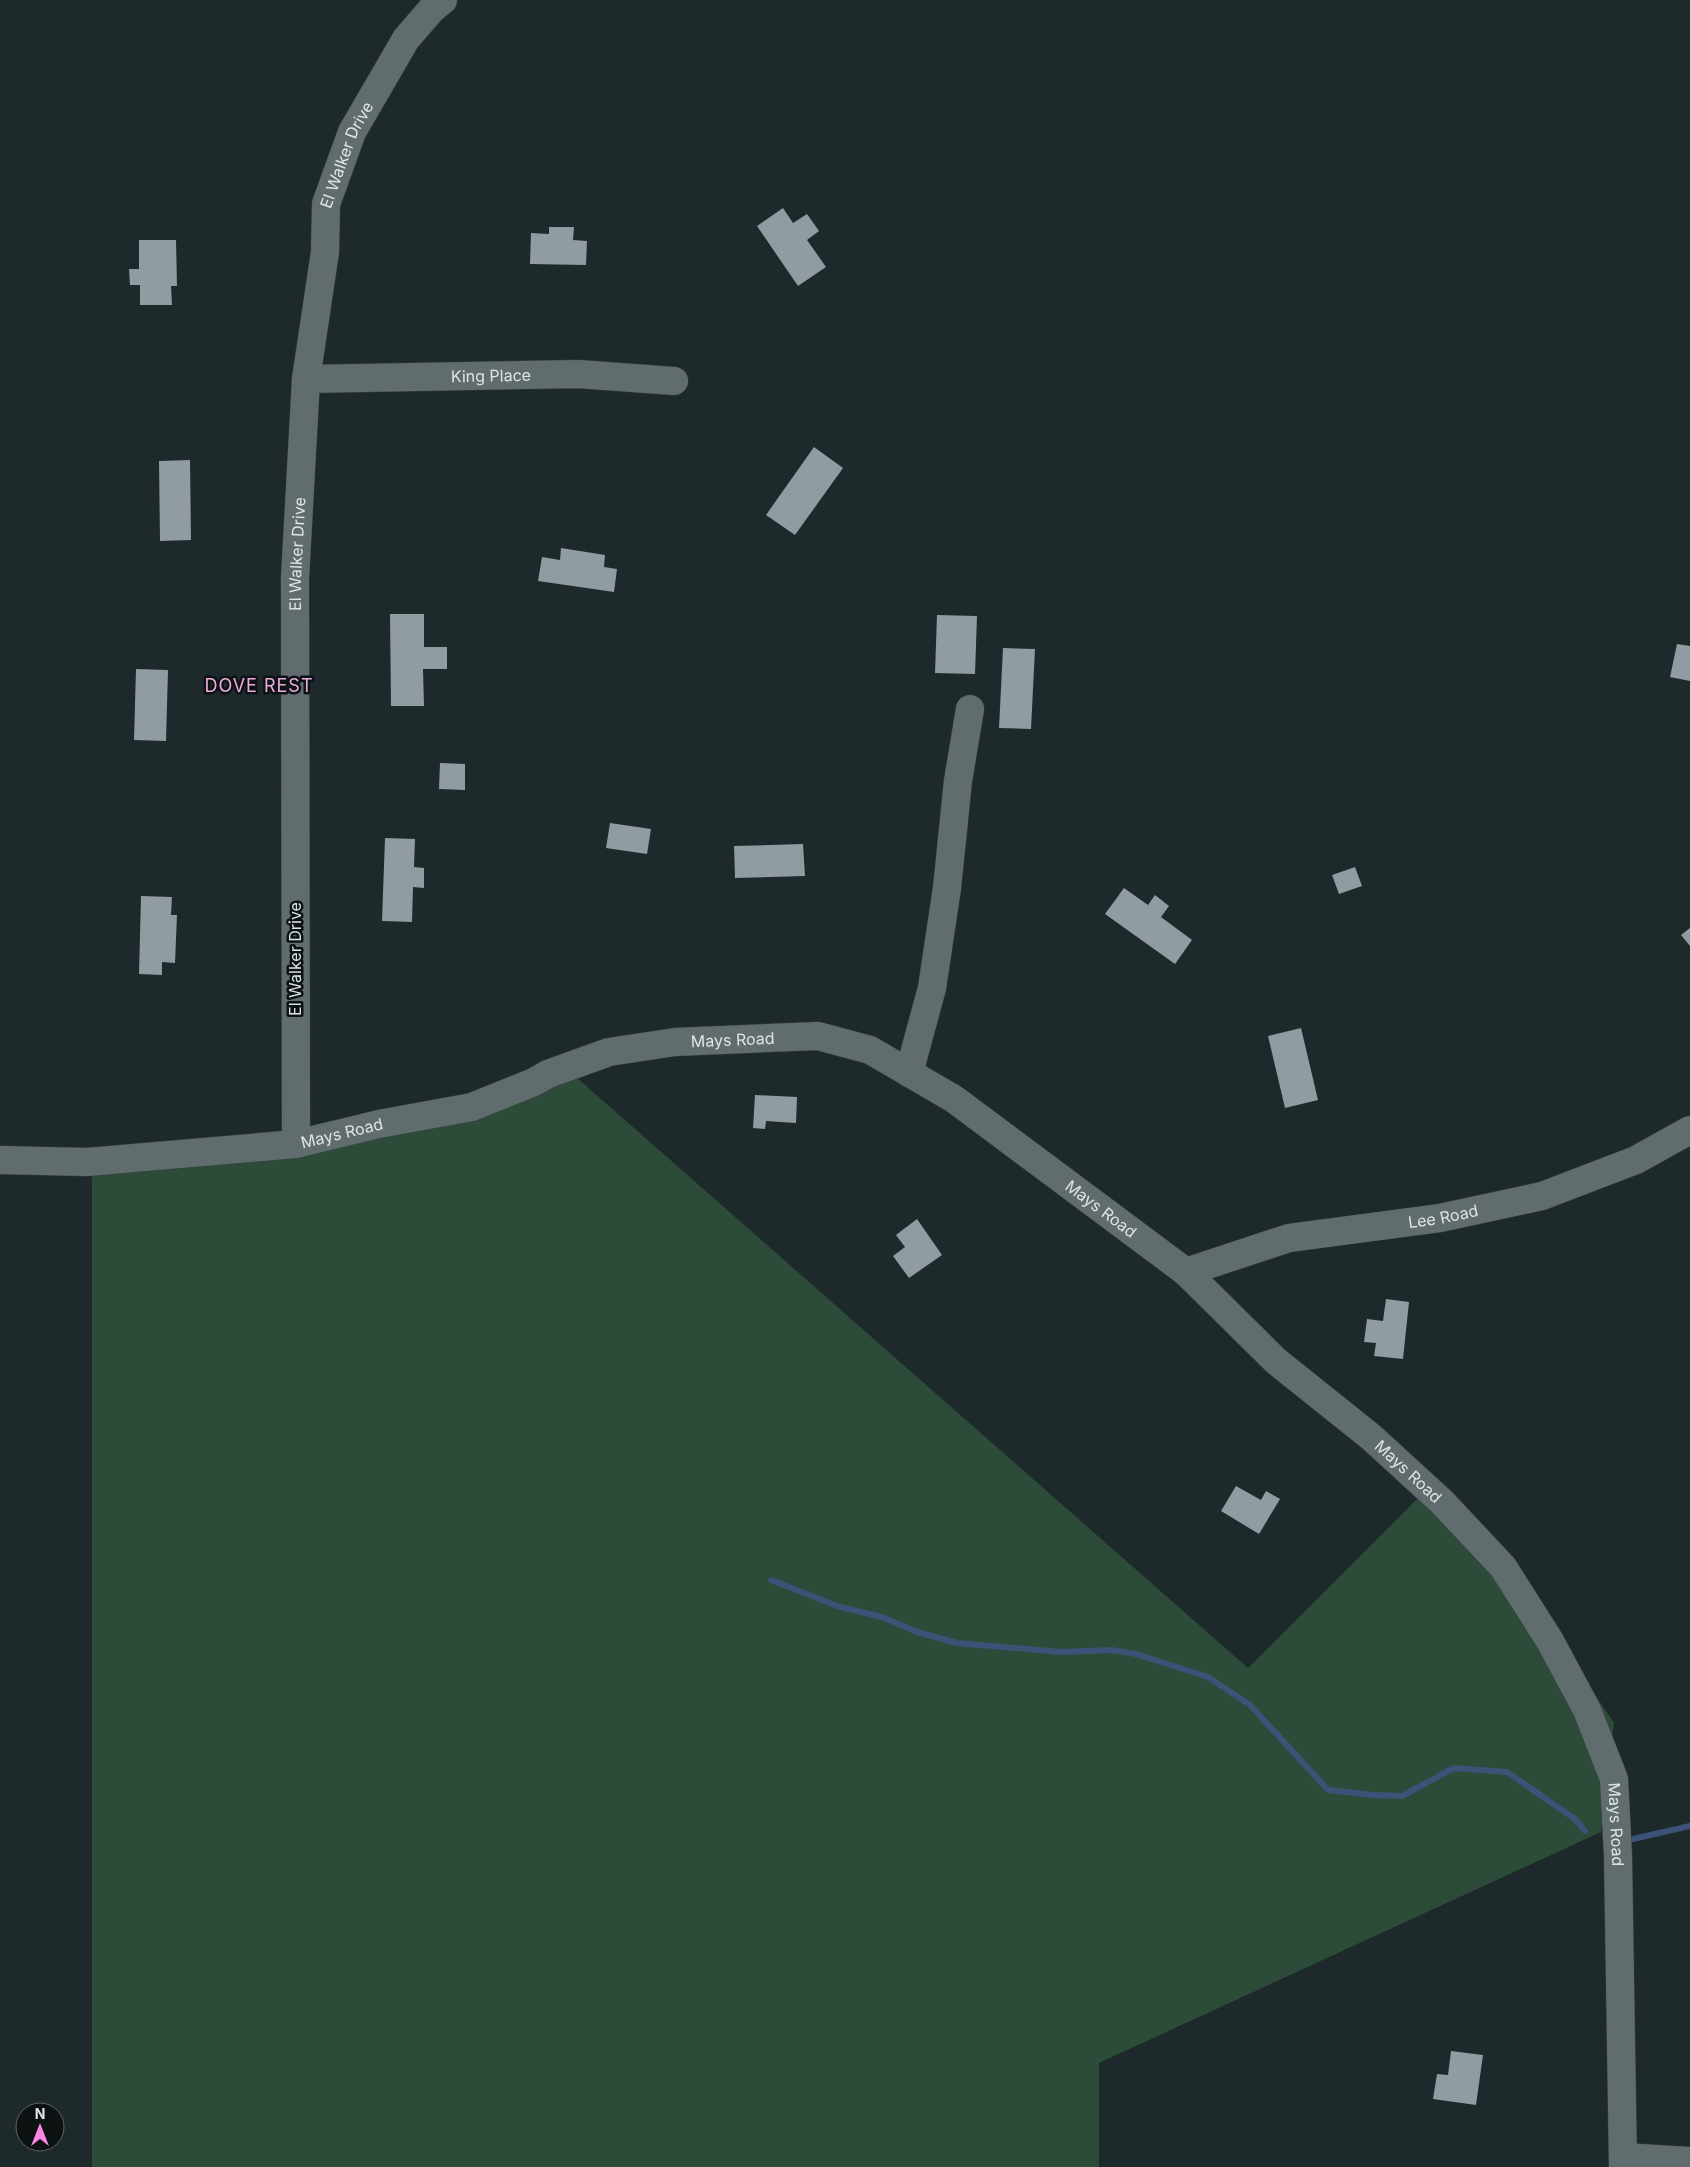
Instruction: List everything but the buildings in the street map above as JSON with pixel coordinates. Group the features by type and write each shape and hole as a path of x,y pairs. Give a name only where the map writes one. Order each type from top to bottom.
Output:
{"street":[{"name":"El Walker Drive","path":"296,1144 295,578 306,379 325,252 326,204 352,132 406,39 431,10 443,0"},
{"name":"King Place","path":"306,379 578,374 674,381"},
{"path":"909,1072 932,988 947,888 958,780 970,710"},
{"name":"Mays Road","path":"0,1160 86,1162 296,1144 379,1124 472,1107 534,1082 548,1074 609,1052 675,1042 818,1036 870,1050 954,1099 1186,1272 1276,1361 1371,1437 1442,1502 1503,1567 1550,1641 1587,1710 1614,1779 1618,1856 1623,2162"},
{"name":"Lee Road","path":"1186,1272 1289,1238 1440,1218 1542,1196 1636,1160 1690,1130"},
{"path":"1623,2162 1690,2161"}],"green space":[{"path":"568,1070 1248,1668 1438,1478 1532,1600 1614,1723 1601,1832 1099,2063 1099,2167 92,2167 92,1152 405,1124"}],"waterway":[{"path":"771,1580 837,1606 882,1617 917,1632 957,1643 1061,1652 1112,1650 1136,1654 1208,1677 1250,1705 1328,1790 1402,1796 1454,1768 1507,1772 1575,1819 1585,1831"},
{"path":"1633,1839 1690,1826"}],"district":[{"name":"DOVE REST","path":"259,686"}]}
